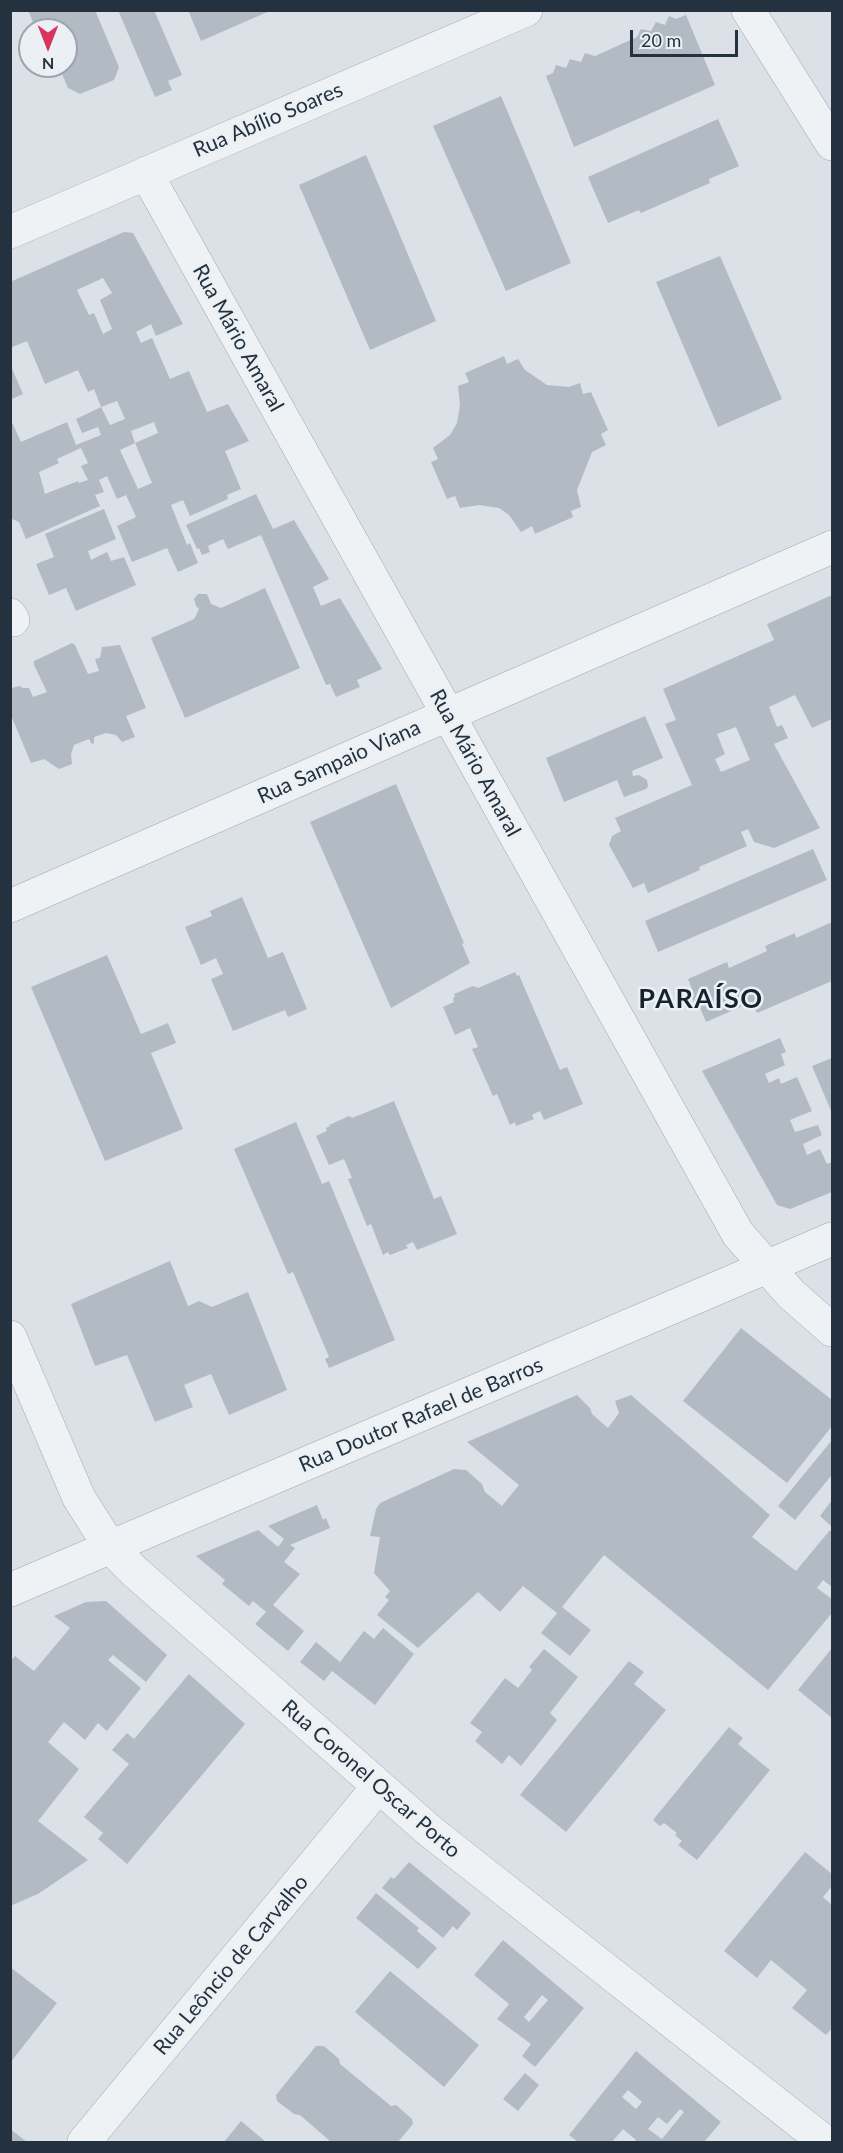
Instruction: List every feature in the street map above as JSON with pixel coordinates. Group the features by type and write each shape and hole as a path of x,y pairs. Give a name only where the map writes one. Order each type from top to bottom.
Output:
{"street":[{"name":"Rua Abílio Soares","path":"10,232 526,10"},
{"path":"748,10 832,144"},
{"name":"Rua Mário Amaral","path":"146,173 738,1234 791,1294 832,1330"},
{"name":"Rua Sampaio Viana","path":"10,906 832,547"},
{"name":"Rua Doutor Rafael de Barros","path":"10,1590 832,1239"},
{"name":"Rua Coronel Oscar Porto","path":"10,1337 79,1498 110,1547 134,1571 431,1832 825,2142"},
{"name":"Rua Leôncio de Carvalho","path":"84,2142 378,1787"}],"building":[{"path":"28,10 95,10 119,67 114,80 80,94 68,88 64,78 78,78 78,18 31,18"},
{"path":"118,10 154,10 182,75 168,81 172,90 155,97"},
{"path":"188,10 272,10 201,41"},
{"path":"686,15 715,85 574,147 546,76 553,73 556,65 566,68 570,59 581,62 585,53 595,56 637,37 641,29 651,31 656,22 665,25 669,16 676,19"},
{"path":"501,96 571,263 506,291 433,126"},
{"path":"718,119 739,166 709,179 710,183 641,213 639,210 608,223 588,177"},
{"path":"366,155 436,321 370,350 299,185"},
{"path":"124,232 133,233 183,324 156,336 151,324 136,332 141,343 152,338 170,379 189,371 207,412 228,404 249,441 225,451 241,489 227,495 228,499 190,516 183,500 171,505 187,545 190,543 198,563 178,572 167,548 132,562 117,526 136,517 126,495 117,499 107,476 99,480 104,492 95,495 100,506 26,539 19,522 10,518 10,497 12,496 10,492 10,418 21,442 67,422 76,445 101,435 98,427 82,433 76,419 101,407 94,389 88,392 78,370 45,384 27,341 10,348 10,282","holes":["103,278 112,293 100,300 112,329 103,334 94,313 89,315 77,290","117,401 125,419 110,425 101,407","154,422 158,433 135,443 131,431","135,443 152,483 138,489 120,450","81,448 88,463 81,466 88,480 79,483 78,481 45,494 39,472 59,463 57,459"]},
{"path":"720,256 782,399 718,427 656,282"},
{"path":"504,356 507,364 518,359 525,370 547,385 569,387 580,383 583,394 591,392 608,430 601,434 606,445 592,452 577,490 581,507 571,511 573,517 535,534 532,526 521,532 509,515 499,508 479,505 460,508 455,496 447,499 431,462 438,459 433,448 450,435 457,423 460,405 458,386 469,382 465,373"},
{"path":"10,364 23,394 10,400"},
{"path":"256,494 273,529 294,520 329,579 313,587 321,606 340,598 381,667 382,669 357,680 360,687 336,697 330,684 326,685 261,535 228,549 223,539 208,546 210,552 202,555 199,548 197,549 186,525"},
{"path":"104,509 116,539 88,551 91,560 107,552 111,561 124,557 136,585 76,611 66,588 49,595 36,564 54,557 45,534"},
{"path":"265,588 300,668 185,718 151,638 194,619 199,609 194,599 198,594 207,594 211,604 221,608"},
{"path":"832,595 832,719 812,728 795,695 769,707 777,727 782,725 788,738 774,744 820,828 774,848 754,842 748,829 741,832 747,846 648,893 644,883 633,888 609,845 612,836 621,831 615,818 692,785 665,724 676,720 663,689 774,640 767,624","holes":["736,727 750,760 721,772 715,759 725,754 717,734"]},
{"path":"72,643 88,674 99,671 95,659 100,658 102,647 120,645 146,708 126,716 135,737 122,742 116,735 106,733 94,737 92,744 89,739 74,745 71,754 72,764 59,769 44,759 31,763 10,713 10,691 19,686 29,688 33,697 47,692 34,661"},
{"path":"645,716 663,758 632,771 633,776 639,775 647,780 646,789 624,797 617,780 564,802 546,758"},
{"path":"396,784 464,943 462,944 470,963 391,1008 310,822"},
{"path":"813,849 827,880 658,952 645,921"},
{"path":"242,897 268,958 283,952 307,1009 288,1017 285,1010 233,1031 211,979 223,974 216,958 201,965 185,927 212,916 210,911"},
{"path":"832,922 832,981 757,1013 752,1002 706,1022 700,1008 697,1010 690,993 693,992 688,979 727,962 729,968 767,951 765,946 795,933 796,938"},
{"path":"107,955 141,1034 168,1023 176,1043 151,1053 183,1129 105,1161 31,987"},
{"path":"515,972 517,976 519,975 560,1070 567,1067 583,1104 544,1120 540,1111 532,1115 534,1119 516,1126 515,1122 510,1125 497,1094 493,1096 472,1049 478,1047 470,1028 455,1035 443,1007 454,1002 454,994 473,986 478,988"},
{"path":"780,1038 786,1052 781,1054 785,1065 765,1074 769,1083 779,1078 781,1084 797,1077 812,1111 790,1120 795,1132 818,1125 822,1135 803,1144 807,1155 820,1149 827,1164 832,1162 832,1192 790,1209 777,1205 702,1071"},
{"path":"832,1058 832,1113 812,1066"},
{"path":"394,1101 434,1199 441,1196 457,1234 417,1250 413,1242 406,1245 408,1248 390,1255 388,1252 383,1255 371,1224 367,1226 348,1179 352,1178 344,1159 329,1165 316,1136 327,1131 326,1128 329,1125 349,1116 352,1118"},
{"path":"296,1122 322,1184 329,1181 395,1340 329,1368 325,1359 329,1357 293,1272 288,1274 234,1149"},
{"path":"170,1261 188,1306 199,1301 212,1307 248,1292 287,1390 229,1415 211,1374 184,1385 193,1407 155,1422 127,1355 95,1366 71,1304"},
{"path":"741,1328 832,1400 832,1426 787,1483 683,1401"},
{"path":"577,1395 590,1408 592,1414 608,1428 619,1413 615,1401 631,1395 770,1515 752,1537 796,1571 830,1530 832,1533 832,1587 823,1580 817,1588 832,1599 832,1613 768,1690 604,1555 562,1607 591,1630 570,1656 541,1633 557,1613 523,1586 500,1612 478,1592 418,1648 377,1615 389,1600 385,1597 390,1591 374,1573 380,1537 370,1536 376,1509 380,1503 454,1469 466,1470 482,1484 485,1492 502,1506 519,1485 467,1442"},
{"path":"832,1440 832,1477 795,1520 778,1506"},
{"path":"832,1500 832,1527 820,1516"},
{"path":"317,1505 323,1520 326,1518 330,1528 290,1545 295,1548 284,1562 300,1574 273,1605 304,1631 288,1651 255,1624 266,1612 253,1601 249,1606 222,1584 225,1580 196,1556 258,1530 278,1547 284,1539 268,1526"},
{"path":"106,1601 167,1655 146,1682 113,1655 108,1660 141,1688 107,1731 98,1723 85,1740 64,1722 48,1742 79,1769 38,1821 88,1860 38,1894 10,1906 10,1662 15,1656 34,1671 70,1628 54,1616 86,1602"},
{"path":"383,1628 414,1654 375,1705 332,1671 324,1681 300,1662 316,1642 340,1662 364,1631 374,1639"},
{"path":"832,1648 832,1718 798,1690"},
{"path":"544,1649 578,1677 550,1713 557,1720 521,1766 509,1755 502,1764 475,1741 482,1732 470,1723 505,1678 518,1688 532,1670 529,1667"},
{"path":"629,1661 644,1672 634,1684 666,1710 566,1832 520,1795"},
{"path":"189,1674 245,1724 127,1864 98,1839 103,1833 84,1817 129,1764 112,1750 127,1733 134,1739"},
{"path":"729,1727 743,1738 738,1744 770,1770 697,1860 678,1845 682,1841 675,1835 677,1833 664,1823 660,1826 653,1820"},
{"path":"805,1852 832,1874 832,1886 823,1897 832,1905 832,2028 826,2035 792,2008 807,1990 771,1960 757,1978 724,1951"},
{"path":"409,1862 471,1913 457,1930 453,1926 443,1938 382,1888 391,1877 394,1879"},
{"path":"376,1893 419,1928 417,1931 437,1948 418,1969 356,1918"},
{"path":"503,1940 584,2008 535,2067 522,2056 531,2044 497,2019 509,2004 474,1975","holes":["542,1995 548,2000 529,2022 524,2017"]},
{"path":"10,1967 57,2003 10,2063"},
{"path":"390,1971 479,2045 444,2087 355,2012"},
{"path":"316,2046 324,2046 339,2059 340,2064 391,2106 396,2105 412,2119 413,2124 398,2142 331,2142 300,2115 294,2114 277,2101 276,2095"},
{"path":"636,2051 721,2122 704,2142 634,2142 636,2140 623,2129 612,2142 578,2142 569,2135","holes":["628,2090 642,2102 636,2109 622,2097","680,2109 684,2112 662,2139 648,2129 658,2117 667,2124"]},
{"path":"525,2073 539,2085 518,2111 503,2099"},
{"path":"241,2121 266,2142 224,2142"},
{"path":"10,2129 27,2142 10,2142"}],"district":[{"name":"PARAÍSO","path":"701,999"}]}
